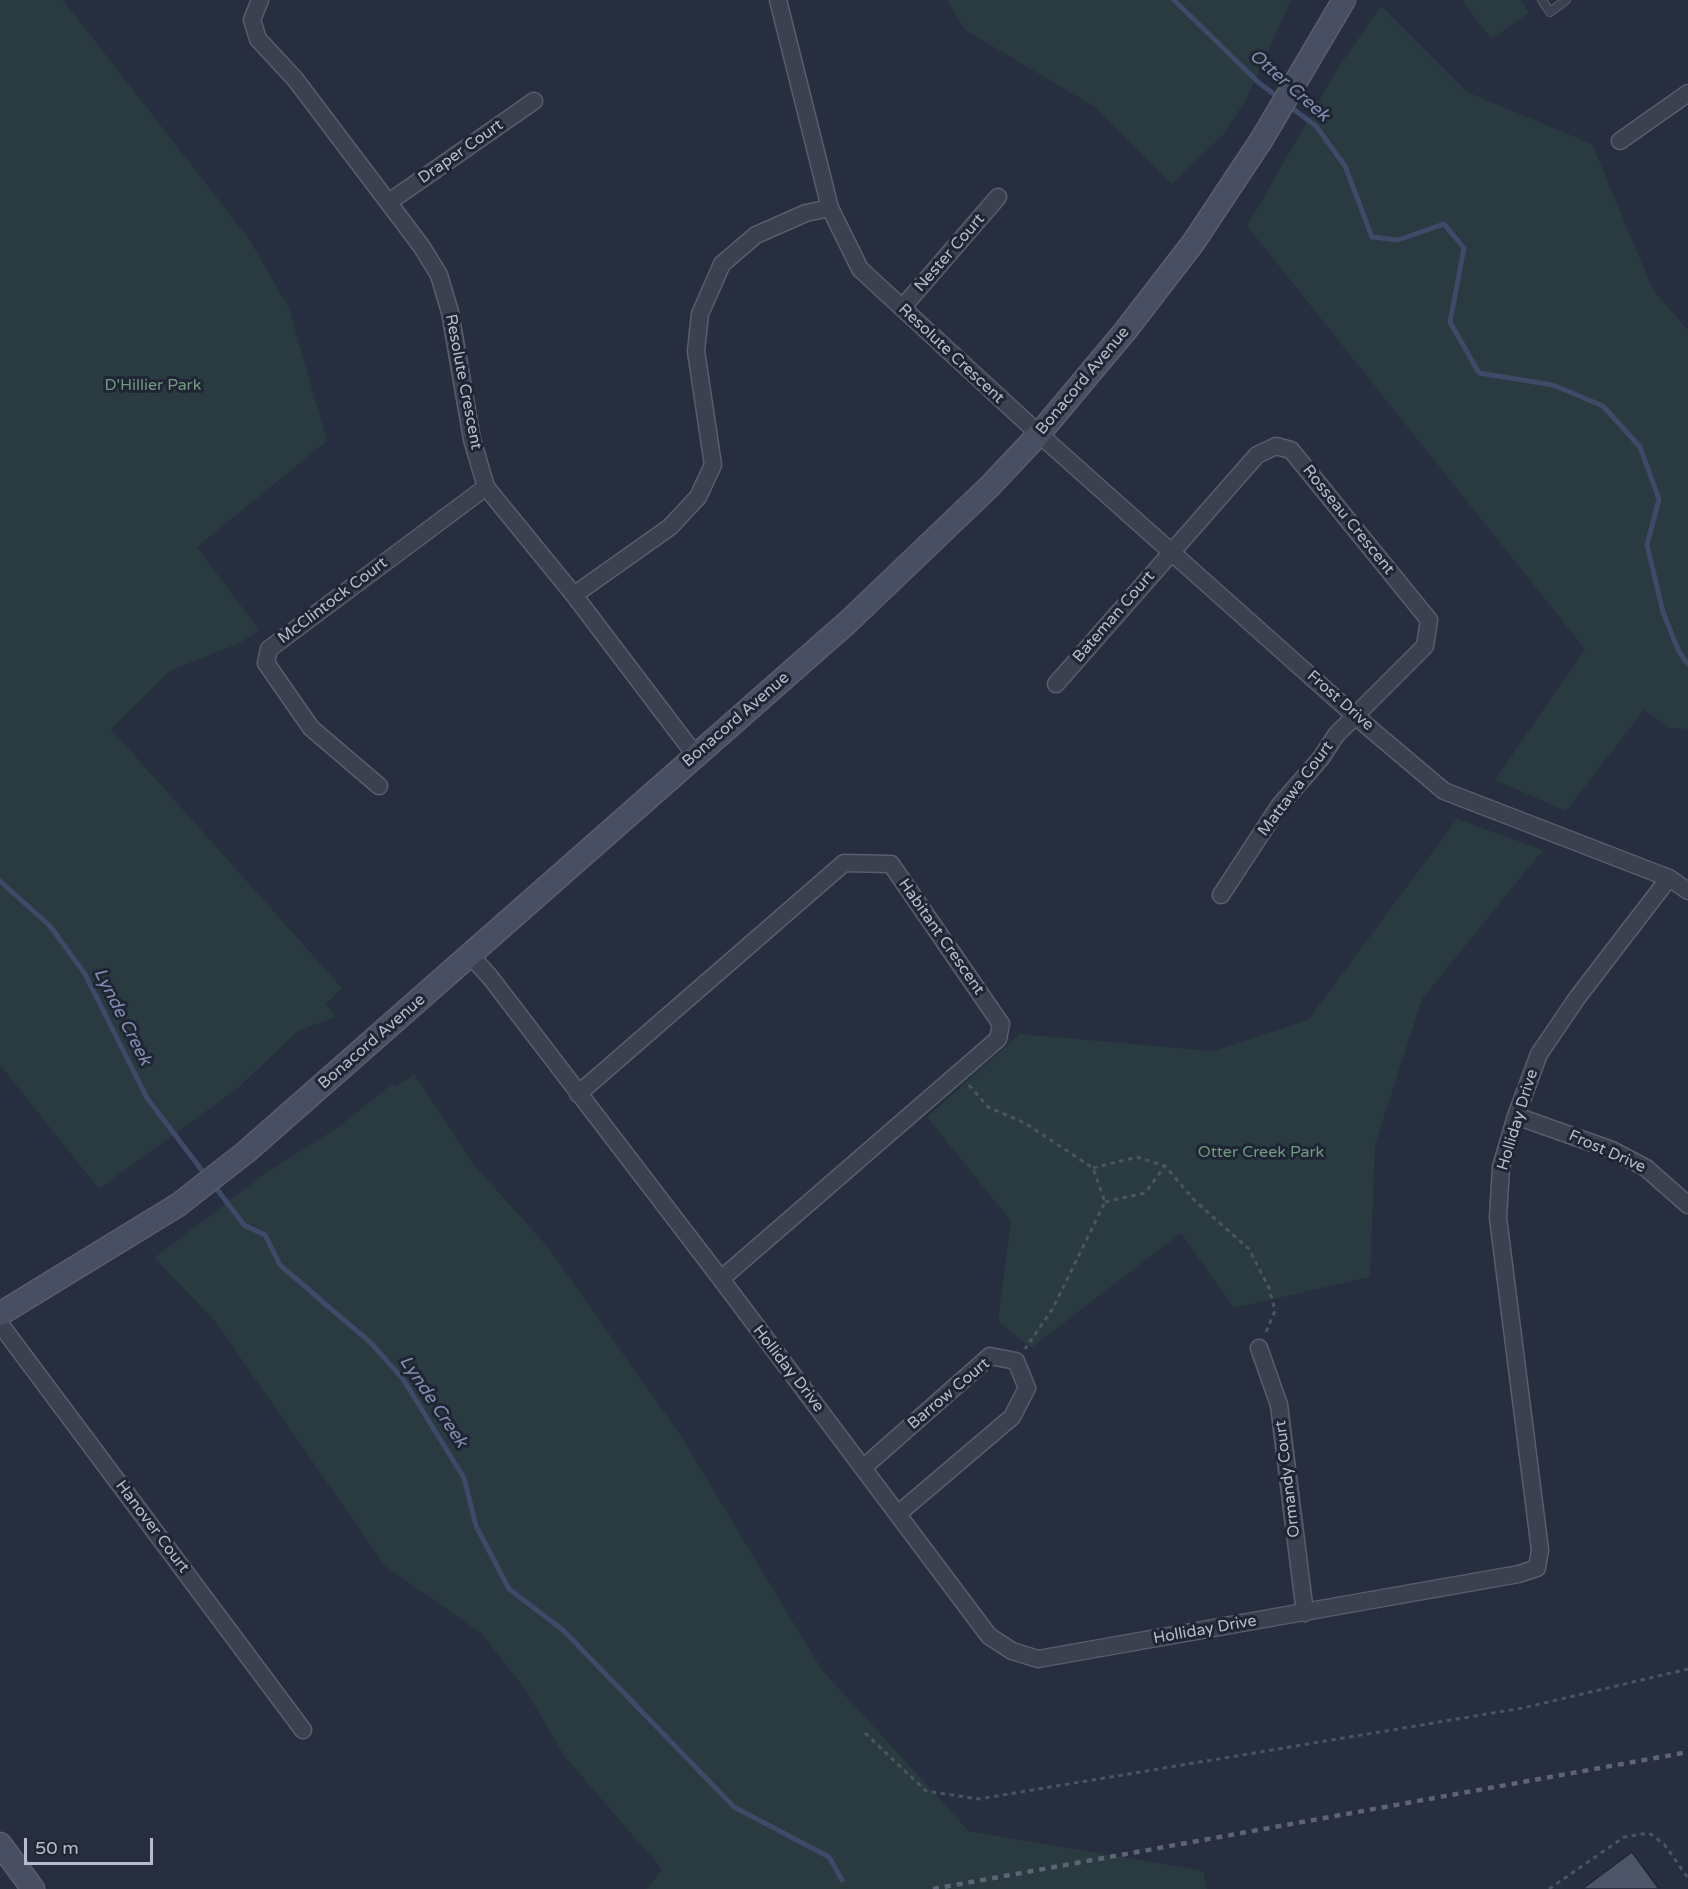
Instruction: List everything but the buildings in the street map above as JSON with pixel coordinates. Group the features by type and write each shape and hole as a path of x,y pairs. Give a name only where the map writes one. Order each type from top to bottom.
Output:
{"street":[{"name":"Resolute Crescent","path":"260,0 252,20 258,39 295,79 389,202 439,275 450,312 472,439 486,488 574,595 696,756"},
{"name":"Resolute Crescent","path":"778,0 830,208 860,269 1039,434"},
{"name":"Bonacord Avenue","path":"0,1314 178,1204 246,1152 849,621 989,487 1039,434 1126,330 1193,243 1262,139 1344,0"},
{"path":"1620,141 1688,93"},
{"name":"Draper Court","path":"389,202 534,101"},
{"name":"Nester Court","path":"902,308 998,197"},
{"path":"574,595 670,527 698,497 713,465 696,351 700,314 722,264 756,235 806,213 830,208"},
{"name":"Frost Drive","path":"1039,434 1173,551 1354,715 1444,791 1669,878 1688,891"},
{"name":"Rosseau Crescent","path":"1173,551 1257,455 1276,446 1291,450 1429,620 1425,646 1354,715"},
{"name":"McClintock Court","path":"379,786 311,728 266,663 269,649 486,488"},
{"name":"Bateman Court","path":"1056,684 1173,551"},
{"name":"Mattawa Court","path":"1221,895 1280,805 1354,715"},
{"name":"Habitant Crescent","path":"578,1094 844,862 891,864 1001,1024 998,1039 721,1279"},
{"name":"Holliday Drive","path":"470,955 490,977 721,1279 899,1513 989,1636 1012,1651 1038,1659 1519,1574 1537,1568 1540,1551 1498,1218 1501,1167 1516,1116 1539,1054 1577,998 1669,878"},
{"name":"Frost Drive","path":"1516,1116 1612,1150 1638,1164 1672,1189 1688,1205"},
{"name":"Hanover Court","path":"0,1324 303,1730"},
{"name":"Ormandy Court","path":"1259,1348 1279,1405 1305,1613"},
{"name":"Barrow Court","path":"864,1467 990,1356 1016,1361 1027,1388 1012,1417 899,1513"},
{"path":"0,1844 33,1889"}],"lane":[{"path":"1542,0 1550,12 1566,0"}],"path":[{"path":"958,1073 988,1107 1025,1123 1093,1168 1105,1202 1053,1308 1016,1361"},
{"path":"1093,1168 1137,1156 1164,1166 1196,1202 1249,1249 1269,1288 1275,1311 1259,1348"},
{"path":"1105,1202 1145,1193 1164,1166"},
{"path":"866,1733 926,1791 979,1799 1523,1708 1688,1669"},
{"path":"1549,1889 1624,1837 1649,1833 1664,1844 1688,1878"}],"green space":[{"name":"D'Hillier Park","path":"0,0 63,0 249,239 289,308 327,441 197,547 259,630 242,642 170,671 111,729 342,988 326,1004 336,1017 298,1031 238,1088 99,1189 0,1065"},
{"path":"947,0 1291,0 1247,98 1223,135 1172,184 1095,107 965,30"},
{"path":"1465,0 1520,0 1530,12 1491,39 1463,2"},
{"path":"1381,6 1467,92 1592,144 1653,290 1688,330 1688,729 1669,728 1644,710 1566,811 1495,780 1585,649 1247,226 1338,68"},
{"name":"Otter Creek Park","path":"1457,819 1543,850 1422,999 1375,1145 1370,1277 1234,1308 1181,1233 1031,1348 998,1321 1011,1221 927,1117 1020,1034 1213,1051 1308,1020"},
{"path":"414,1074 475,1166 547,1246 681,1436 822,1670 969,1831 1203,1871 1207,1889 647,1889 662,1869 565,1757 525,1689 481,1633 385,1566 215,1321 154,1258 267,1172 337,1128 392,1084 395,1087"}],"waterway":[{"name":"Otter Creek","path":"1174,0 1258,82 1279,98"},
{"name":"Otter Creek","path":"1289,106 1316,126 1345,166 1372,237 1398,240 1444,224 1464,248 1450,322 1479,373 1553,385 1603,406 1640,447 1659,499 1647,545 1663,612 1679,652 1688,664"},
{"name":"Lynde Creek","path":"0,881 50,926 85,974 147,1098 207,1177"},
{"name":"Lynde Creek","path":"213,1184 244,1225 265,1235 280,1265 372,1344 403,1379 464,1478 476,1526 509,1589 563,1630 734,1807 829,1857 842,1880"}],"railway":[{"path":"933,1889 1688,1752"}]}
